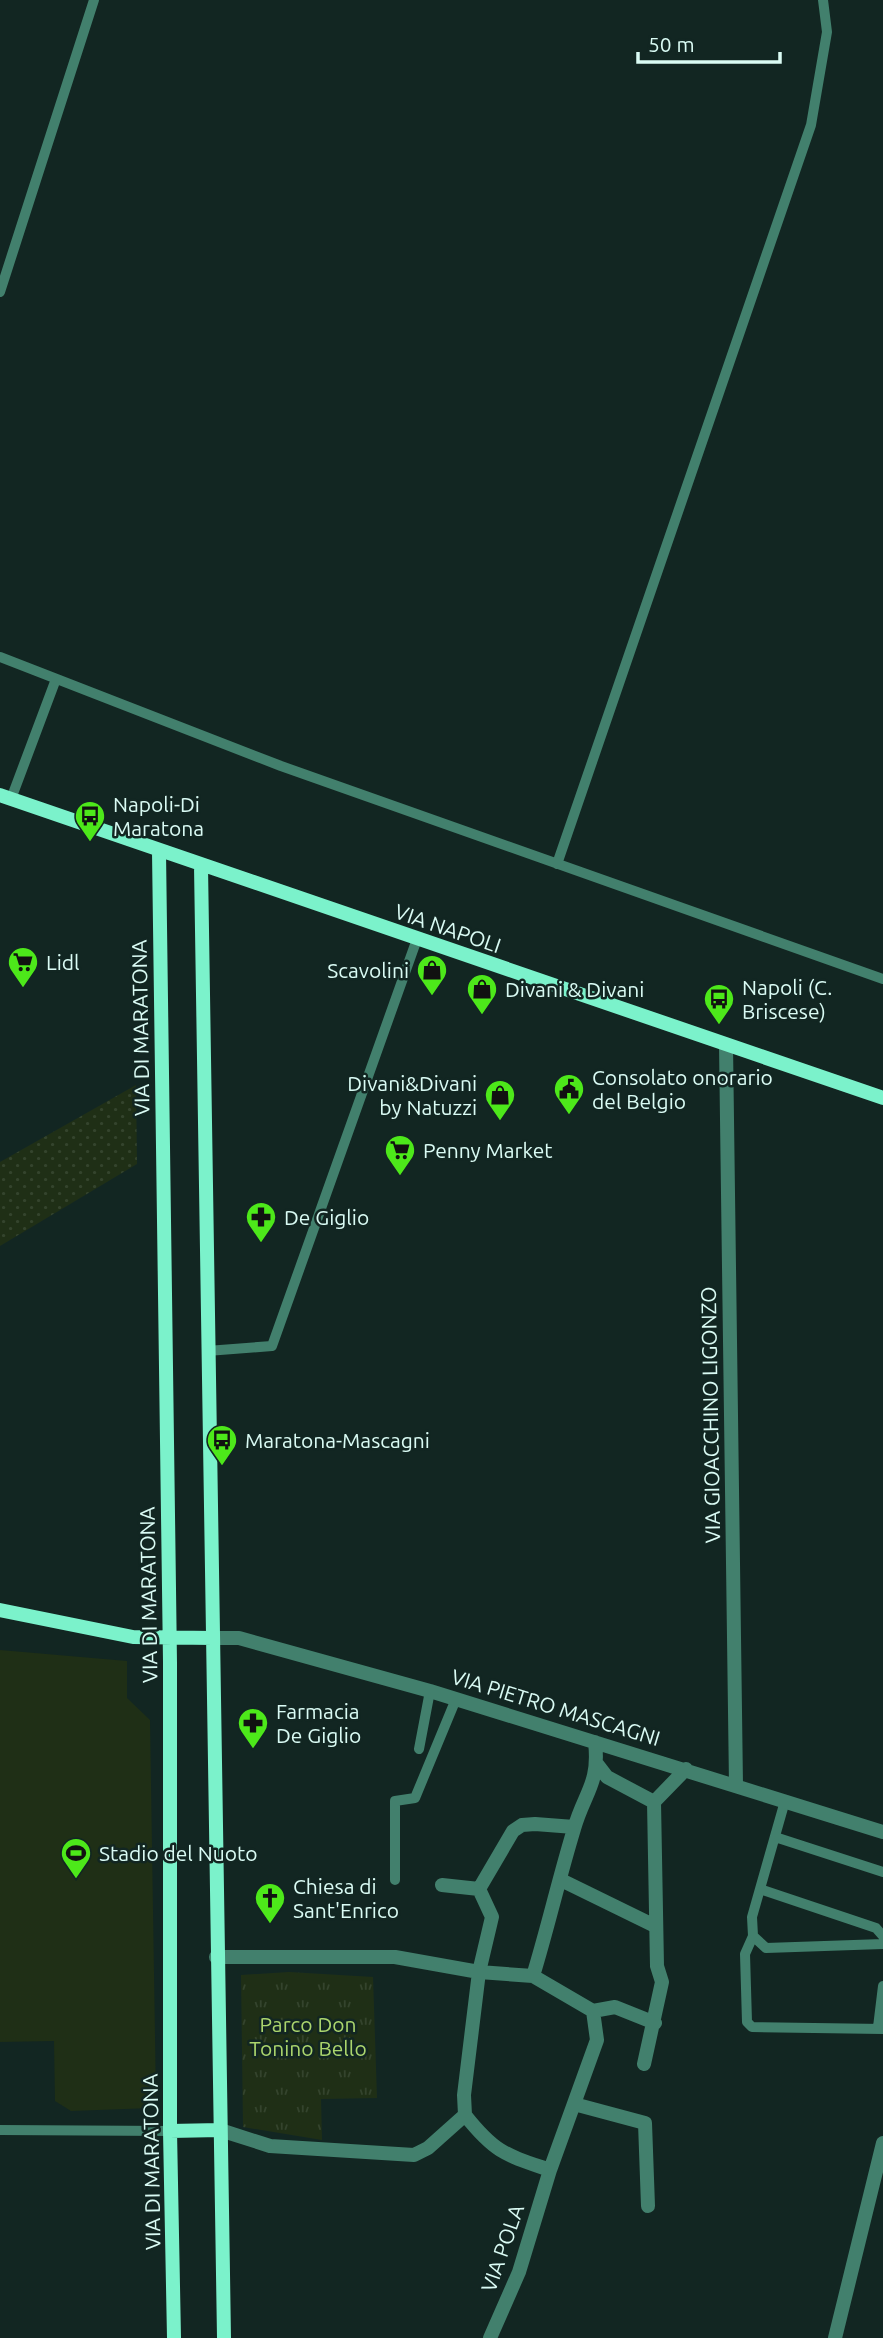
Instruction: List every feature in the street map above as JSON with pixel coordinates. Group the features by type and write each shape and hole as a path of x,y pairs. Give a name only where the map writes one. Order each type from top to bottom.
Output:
{"main road":[{"name":"VIA NAPOLI","path":"6,797 159,852 883,1098"},
{"name":"VIA DI MARATONA","path":"159,852 174,2338"},
{"path":"201,866 224,2338"},
{"path":"0,1610 119,1634 213,1638"},
{"path":"170,2131 220,2130"}],"street":[{"name":"VIA GIOACCHINO LIGONZO","path":"726,1045 736,1785"},
{"name":"VIA PIETRO MASCAGNI","path":"213,1638 239,1638 430,1691 883,1832"},
{"path":"533,1976 574,1827 595,1780 595,1742"},
{"path":"597,1764 607,1777 654,1802"},
{"path":"643,2064 663,1982 657,1966 654,1802 686,1769"},
{"path":"479,1889 513,1831 522,1825 574,1827"},
{"path":"561,1880 656,1926"},
{"path":"442,1885 479,1889"},
{"path":"479,1889 492,1917 479,1972 464,2095 465,2115 486,2141 502,2154 550,2170"},
{"path":"216,1956 395,1957 479,1972 533,1976 593,2011 615,2007 655,2023"},
{"name":"VIA POLA","path":"490,2338 519,2272 550,2170 597,2040 593,2011"},
{"path":"574,2105 645,2123 648,2206"},
{"path":"220,2130 270,2146 414,2155 428,2148 465,2115"},
{"path":"835,2338 883,2143"}],"lane":[{"path":"0,292 93,0"},
{"path":"557,864 811,125 827,32 823,0"},
{"path":"0,657 281,766 883,979"},
{"path":"6,797 56,679"},
{"path":"207,1351 272,1346 417,939"},
{"path":"419,1749 430,1691"},
{"path":"395,1880 395,1801 415,1798 456,1699"},
{"path":"785,1801 752,1917 753,1936 745,1954 747,2022 752,2027 880,2028 883,1986"},
{"path":"775,1837 883,1872"},
{"path":"760,1889 876,1928 883,1936"},
{"path":"753,1936 766,1948 883,1944"},
{"path":"0,2130 170,2131"}],"green space":[{"path":"136,1085 137,1164 0,1246 0,1162"},
{"name":"Stadio del Nuoto","path":"0,1650 127,1661 127,1698 150,1720 156,2098 152,2108 71,2111 55,2101 54,2041 0,2042"},
{"name":"Parco Don Tonino Bello","path":"289,1972 373,1977 377,2098 321,2099 322,2140 243,2127 241,1975"}],"place":[{"name":"Napoli-Di Maratona","path":"90,843"},
{"name":"Lidl","path":"23,989"},
{"name":"Scavolini","path":"432,997"},
{"name":"Divani & Divani","path":"482,1016"},
{"name":"Napoli (C. Briscese)","path":"719,1026"},
{"name":"Consolato onorario del Belgio","path":"569,1116"},
{"name":"Divani&Divani by Natuzzi","path":"500,1122"},
{"name":"Penny Market","path":"400,1177"},
{"name":"De Giglio","path":"261,1244"},
{"name":"Maratona-Mascagni","path":"222,1467"},
{"name":"Farmacia De Giglio","path":"253,1750"},
{"name":"Stadio del Nuoto","path":"76,1880"},
{"name":"Chiesa di Sant'Enrico","path":"270,1925"}]}
